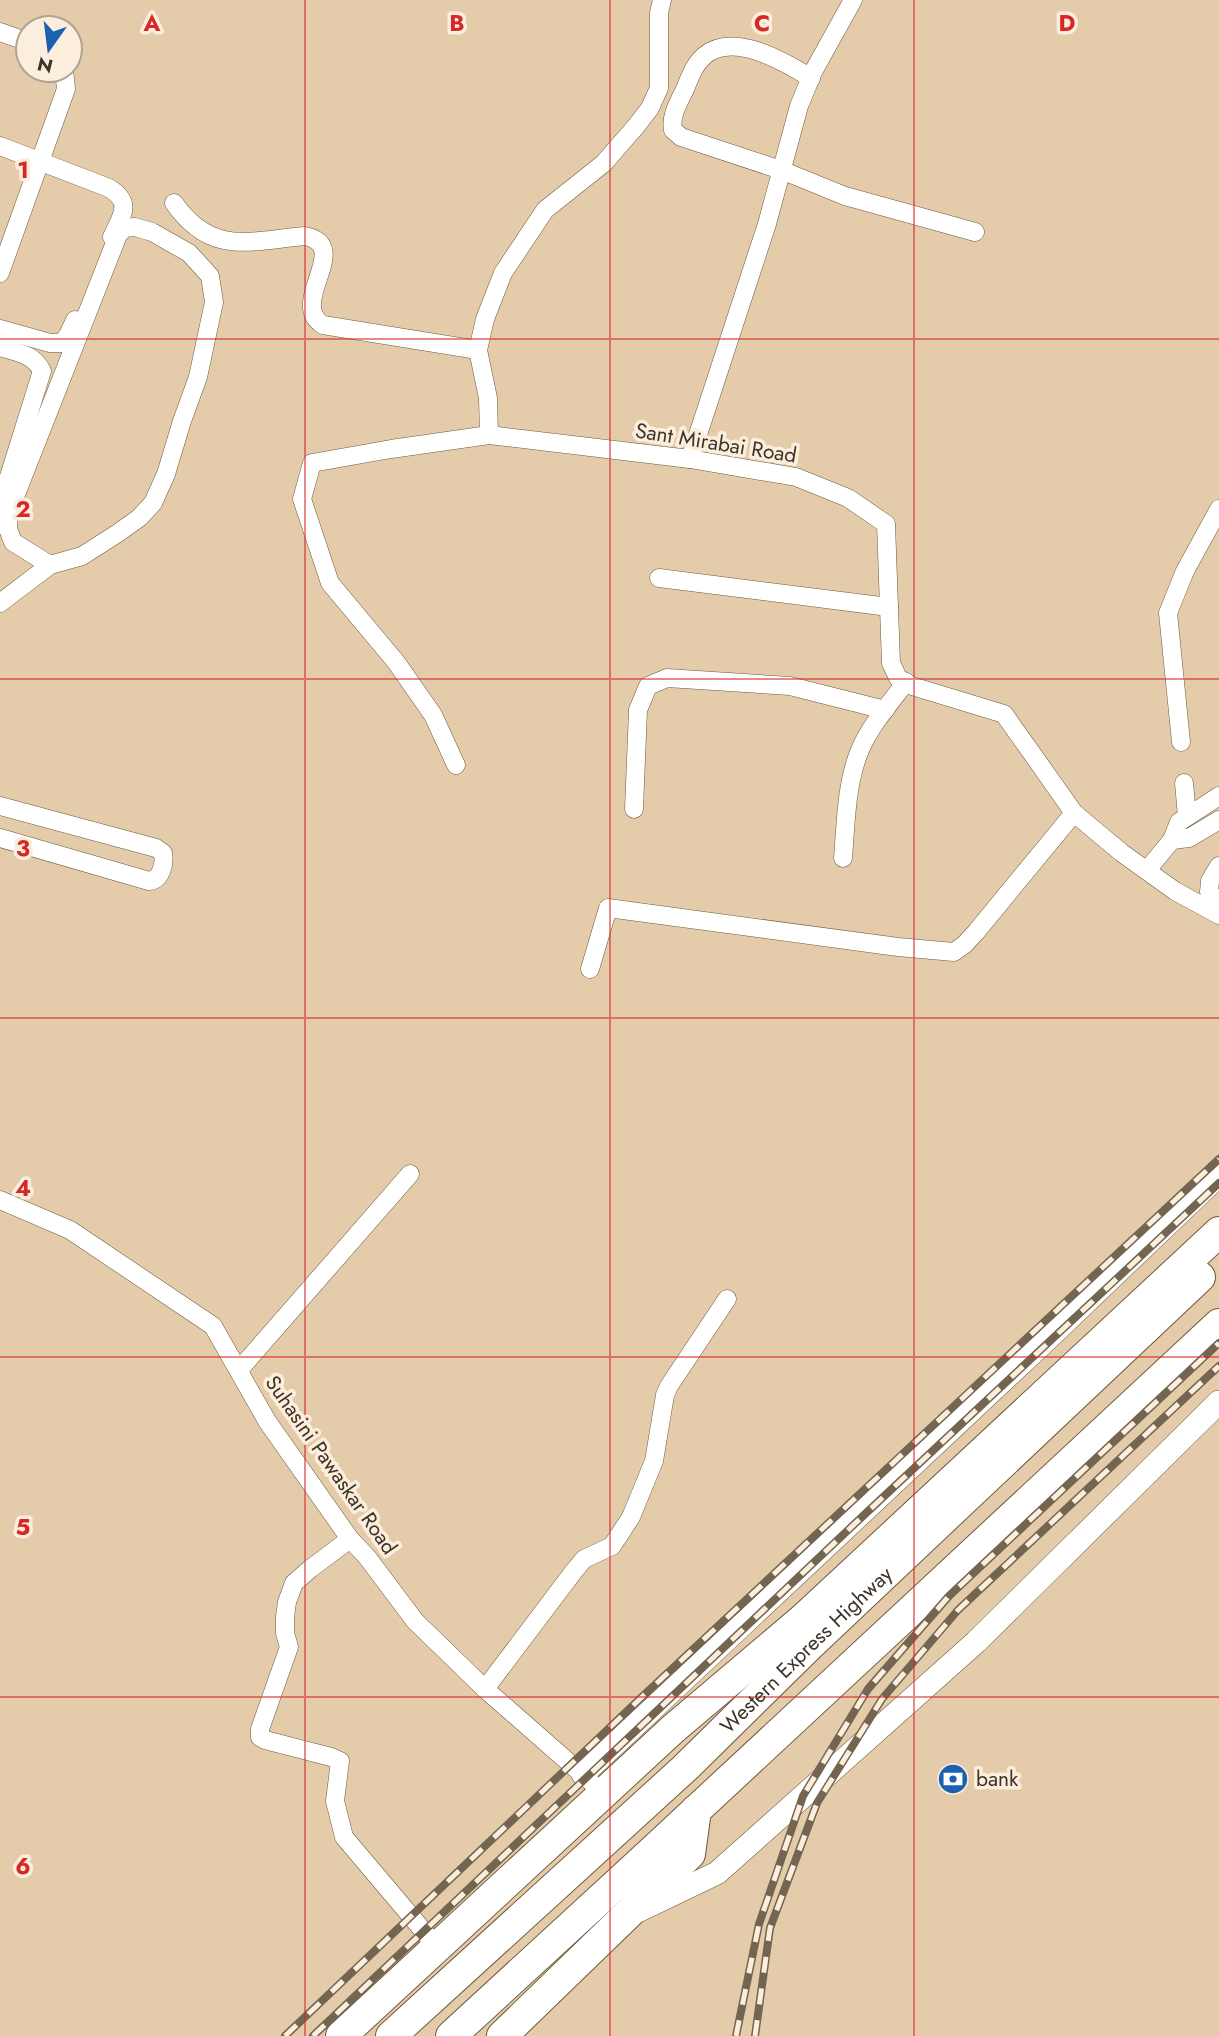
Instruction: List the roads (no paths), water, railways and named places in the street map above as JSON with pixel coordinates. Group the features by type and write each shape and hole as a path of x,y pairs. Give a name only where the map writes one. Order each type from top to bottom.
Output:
{"highway":[{"path":"341,2036 437,1947 593,1784 673,1728 804,1618 1219,1232"},
{"name":"Western Express Highway","path":"391,2036 685,1768 809,1646 1219,1259"},
{"name":"Western Express Highway","path":"451,2036 1219,1324"},
{"path":"593,1784 654,1795"},
{"path":"502,2036 690,1854 696,1810"}],"street":[{"path":"489,428 488,398 478,350 485,319 503,273 545,210 604,163 649,108 659,88 659,13 662,0"},
{"path":"690,459 767,224 799,106 853,0"},
{"path":"811,79 766,53 745,48 717,48 705,54 696,64 672,120 673,130 681,137 781,170 845,196 975,232"},
{"path":"0,273 66,89 65,84"},
{"path":"0,146 109,188 121,195 124,204 122,214 62,343 50,343 0,329"},
{"path":"174,203 183,215 206,235 227,242 305,236 316,238 325,255 311,305 312,315 323,325 478,350"},
{"path":"0,603 50,565 82,556 139,518 153,503 166,474 181,421 198,377 214,302 210,276 189,253 152,232 135,227 125,228 118,234 9,512 8,529 13,542 50,565"},
{"path":"0,347 29,356 38,363 42,371 0,505"},
{"name":"Sant Mirabai Road","path":"456,765 433,715 396,662 330,583 302,499 312,463 489,428 796,477 848,498 886,524 891,663 898,678 906,682"},
{"path":"1181,742 1168,613 1185,571 1219,509"},
{"path":"659,578 889,607"},
{"path":"634,810 638,709 649,686 667,678 790,686 885,710"},
{"path":"843,858 849,787 860,749 906,682 1004,714 1074,813 1122,853 1175,891 1219,915"},
{"path":"1184,783 1187,816"},
{"path":"1147,870 1172,840 1179,822 1219,796"},
{"path":"0,806 156,848 163,853 164,859 159,876 149,881 0,838"},
{"path":"590,969 608,908 898,947 954,952 964,945 1074,813"},
{"path":"25,845 33,815"},
{"path":"1172,840 1189,838 1219,820"},
{"path":"1175,891 1215,874"},
{"path":"1215,874 1209,892 1219,902"},
{"path":"239,1370 410,1174"},
{"path":"593,1784 1038,1348 1219,1175"},
{"name":"Suhasini Pawaskar Road","path":"0,1200 71,1230 213,1326 267,1421 351,1539 415,1621 485,1689 593,1784"},
{"path":"485,1689 584,1559 612,1546 631,1517 654,1461 668,1386 727,1299"},
{"path":"626,1917 717,1873 976,1642 1219,1402"},
{"path":"351,1539 294,1583 285,1617 285,1633 289,1647 260,1729 260,1737 340,1761 335,1801 344,1837 437,1947"}],"railway":[{"path":"285,2036 643,1696 1219,1159"},
{"path":"313,2036 1219,1183"},
{"path":"736,2036 759,1924 803,1796 868,1689 949,1596 1219,1343"},
{"path":"755,2036 770,1928 817,1803 882,1699 958,1610 1219,1366"}],"place":[{"name":"bank","path":"953,1779"}]}
